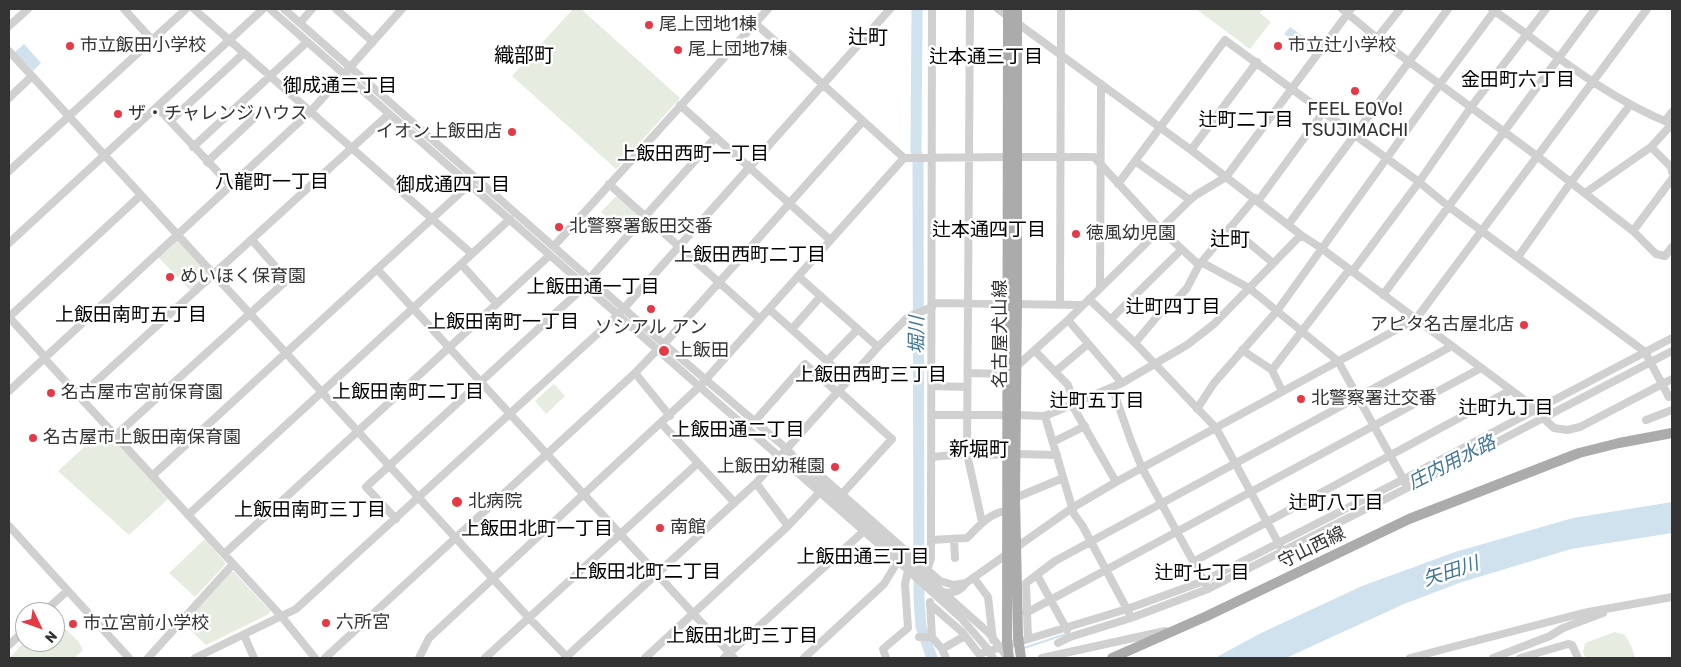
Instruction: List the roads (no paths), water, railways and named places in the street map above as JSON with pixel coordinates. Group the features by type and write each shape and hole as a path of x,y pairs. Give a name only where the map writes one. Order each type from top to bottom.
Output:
{"main road":[{"name":"名古屋犬山線","path":"1012,415 1007,374 1012,304 1017,9"},
{"name":"名古屋犬山線","path":"1008,12 1013,157"},
{"name":"名古屋犬山線","path":"1012,304 1017,366 1012,415 1012,454 1016,548 1023,638 1021,658"},
{"name":"守山西線","path":"1112,658 1180,628 1409,519 1578,453 1672,433"},
{"name":"名古屋犬山線","path":"1008,658 1006,554 1007,511 1012,454"}],"street":[{"path":"9,26 28,9"},
{"path":"124,9 152,40"},
{"path":"9,172 186,9"},
{"path":"194,9 472,254"},
{"path":"9,243 263,9"},
{"path":"270,9 898,561 961,618 990,648"},
{"path":"284,9 786,449 807,472 989,633 1008,658"},
{"path":"300,23 312,9"},
{"path":"336,9 373,42"},
{"path":"9,391 311,111 402,9"},
{"path":"554,246 768,9"},
{"path":"195,658 296,609 618,314 890,9"},
{"path":"925,568 931,559 932,386 929,306 929,157 932,9"},
{"path":"970,9 967,454 982,522"},
{"path":"998,9 1008,12 1017,23 1191,150 1301,235 1322,248 1511,390 1554,428 1560,430 1580,427 1672,379"},
{"path":"1060,304 1061,9"},
{"path":"1377,38 1400,9"},
{"path":"1288,225 1448,9"},
{"path":"1197,409 1214,383 1277,311 1495,9 1526,35 1592,83 1630,105 1670,123"},
{"path":"1272,370 1419,182 1471,107 1546,9"},
{"path":"1383,295 1594,9"},
{"path":"929,590 950,594 958,591 966,583 1072,508 1116,482 1416,319 1647,9"},
{"path":"1017,366 1068,320 1190,200 1226,177 1347,10 1377,38 1585,193 1633,231 1656,254 1665,256 1672,248"},
{"path":"755,23 863,121 909,158 1094,157 1181,250 1200,264 1249,288 1338,361 1408,487"},
{"path":"1118,184 1224,40 1324,111 1448,206 1645,352 1669,397 1672,396"},
{"path":"194,147 307,42"},
{"path":"9,51 567,658 756,482 878,347 910,315 929,306 968,303 1082,305"},
{"path":"170,121 244,53"},
{"path":"1191,150 1257,62"},
{"path":"9,98 32,76"},
{"path":"1100,84 1100,288"},
{"path":"207,162 254,118 241,104"},
{"path":"680,105 830,240"},
{"path":"1518,257 1571,182 1630,105"},
{"path":"157,106 230,185"},
{"path":"1135,343 1159,314 1168,309 1187,288 1200,264 1256,199 1324,111"},
{"path":"1585,193 1651,147 1670,123 1672,112"},
{"path":"80,396 389,114"},
{"path":"664,344 863,121"},
{"path":"590,278 716,137"},
{"path":"1651,147 1672,168"},
{"path":"419,658 429,638 662,424 699,387 830,240 909,158"},
{"path":"1135,161 1190,200"},
{"path":"152,476 476,178"},
{"path":"1633,231 1672,179"},
{"path":"609,184 760,319"},
{"path":"141,196 9,317 115,436 282,617 315,658"},
{"path":"188,515 510,219"},
{"path":"1230,227 1273,263"},
{"path":"931,414 1045,416 1122,383 1187,345 1214,324 1301,235"},
{"path":"115,436 287,280 252,240"},
{"path":"1111,319 1181,250"},
{"path":"224,554 550,255"},
{"path":"461,264 496,303"},
{"path":"377,269 693,614 729,657 864,531"},
{"path":"798,276 878,347"},
{"path":"396,519 366,487 585,286"},
{"path":"792,329 822,296"},
{"path":"1089,299 1135,343 1216,428 1282,552"},
{"path":"769,309 848,380"},
{"path":"1068,320 1122,383"},
{"path":"827,362 858,329"},
{"path":"1058,643 1068,631 1204,581 1404,479 1672,338"},
{"path":"1056,371 1088,344"},
{"path":"1023,638 1026,613 1026,583 1054,561 1452,346"},
{"path":"325,658 635,374 657,350"},
{"path":"1242,350 1272,370 1282,392"},
{"path":"930,604 962,632 979,654 990,648 1023,638 1131,618 1208,589 1476,453 1672,350"},
{"path":"1035,351 1068,385 1073,403 1084,426 1116,482"},
{"path":"754,422 806,364 892,439 842,494"},
{"path":"1026,613 1481,368"},
{"path":"968,373 1007,374"},
{"path":"635,374 670,416"},
{"path":"932,386 967,387"},
{"path":"1112,387 1142,468 1208,589"},
{"path":"1193,562 1511,390"},
{"path":"1646,420 1672,410"},
{"path":"1045,416 1074,514 1092,542 1131,618"},
{"path":"662,424 734,502"},
{"path":"1053,442 1084,426"},
{"path":"1472,443 1476,453"},
{"path":"932,457 967,454 1056,455"},
{"path":"797,459 811,467 940,581 959,585 966,583"},
{"path":"485,658 698,463"},
{"path":"1015,498 1063,478"},
{"path":"756,482 788,526"},
{"path":"645,658 788,526 819,493"},
{"path":"931,540 967,538 982,522 999,511 1007,511"},
{"path":"9,526 129,658"},
{"path":"954,540 955,558"},
{"path":"804,658 884,584 898,561"},
{"path":"148,658 232,564"},
{"path":"886,658 883,649 908,628 905,584 910,572"},
{"path":"1037,575 1068,631"},
{"path":"974,578 988,597 990,648 993,658"},
{"path":"929,590 930,637 942,649 946,658"},
{"path":"55,602 67,591"},
{"path":"1410,658 1611,607 1672,597"},
{"path":"1493,658 1550,636 1563,628 1603,613 1611,607"},
{"path":"1042,658 1180,628"},
{"path":"244,635 254,658"},
{"path":"942,649 965,636"},
{"path":"919,637 930,637"},
{"path":"1520,658 1568,644 1572,645 1578,658"}],"water":[{"path":"1290,27 1310,41 1304,48 1284,34"},
{"path":"24,44 41,63 33,71 15,52"},
{"name":"矢田川","path":"1672,502 1672,533 1571,549 1459,583 1404,604 1286,658 1215,658 1259,634 1362,586 1455,552 1573,518"}],"waterway":[{"name":"堀川","path":"917,9 919,599 921,627 932,658"},
{"name":"庄内用水路","path":"1024,648 1066,634"}],"place":[{"name":"尾上団地1棟","path":"649,25"},
{"name":"市立飯田小学校","path":"70,46"},
{"name":"市立辻小学校","path":"1278,46"},
{"name":"尾上団地7棟","path":"678,50"},
{"name":"FEEL EQVo! TSUJIMACHI","path":"1355,91"},
{"name":"ザ・チャレンジハウス","path":"118,114"},
{"name":"イオン上飯田店","path":"512,132"},
{"name":"北警察署飯田交番","path":"559,227"},
{"name":"徳風幼児園","path":"1076,234"},
{"name":"めいほく保育園","path":"170,277"},
{"name":"ソシアル アン","path":"651,309"},
{"name":"アピタ名古屋北店","path":"1524,325"},
{"name":"上飯田","path":"664,351"},
{"name":"名古屋市宮前保育園","path":"51,393"},
{"name":"北警察署辻交番","path":"1301,399"},
{"name":"名古屋市上飯田南保育園","path":"33,438"},
{"name":"上飯田幼稚園","path":"835,467"},
{"name":"北病院","path":"457,502"},
{"name":"南館","path":"660,528"},
{"name":"六所宮","path":"326,623"},
{"name":"市立宮前小学校","path":"73,624"}],"district":[{"name":"辻町","path":"868,38"},
{"name":"織部町","path":"524,56"},
{"name":"辻本通三丁目","path":"986,58"},
{"name":"金田町六丁目","path":"1518,81"},
{"name":"御成通三丁目","path":"340,87"},
{"name":"辻町二丁目","path":"1246,121"},
{"name":"上飯田西町一丁目","path":"693,155"},
{"name":"八龍町一丁目","path":"272,183"},
{"name":"御成通四丁目","path":"453,186"},
{"name":"辻本通四丁目","path":"989,231"},
{"name":"辻町","path":"1230,240"},
{"name":"上飯田西町二丁目","path":"750,256"},
{"name":"上飯田通一丁目","path":"593,288"},
{"name":"辻町四丁目","path":"1173,308"},
{"name":"上飯田南町五丁目","path":"131,316"},
{"name":"上飯田南町一丁目","path":"503,323"},
{"name":"上飯田西町三丁目","path":"871,376"},
{"name":"上飯田南町二丁目","path":"408,393"},
{"name":"辻町五丁目","path":"1097,402"},
{"name":"辻町九丁目","path":"1506,409"},
{"name":"上飯田通二丁目","path":"738,431"},
{"name":"新堀町","path":"979,450"},
{"name":"辻町八丁目","path":"1336,504"},
{"name":"上飯田南町三丁目","path":"310,511"},
{"name":"上飯田北町一丁目","path":"537,530"},
{"name":"上飯田通三丁目","path":"863,558"},
{"name":"上飯田北町二丁目","path":"645,573"},
{"name":"辻町七丁目","path":"1202,574"},
{"name":"上飯田北町三丁目","path":"742,637"}]}
